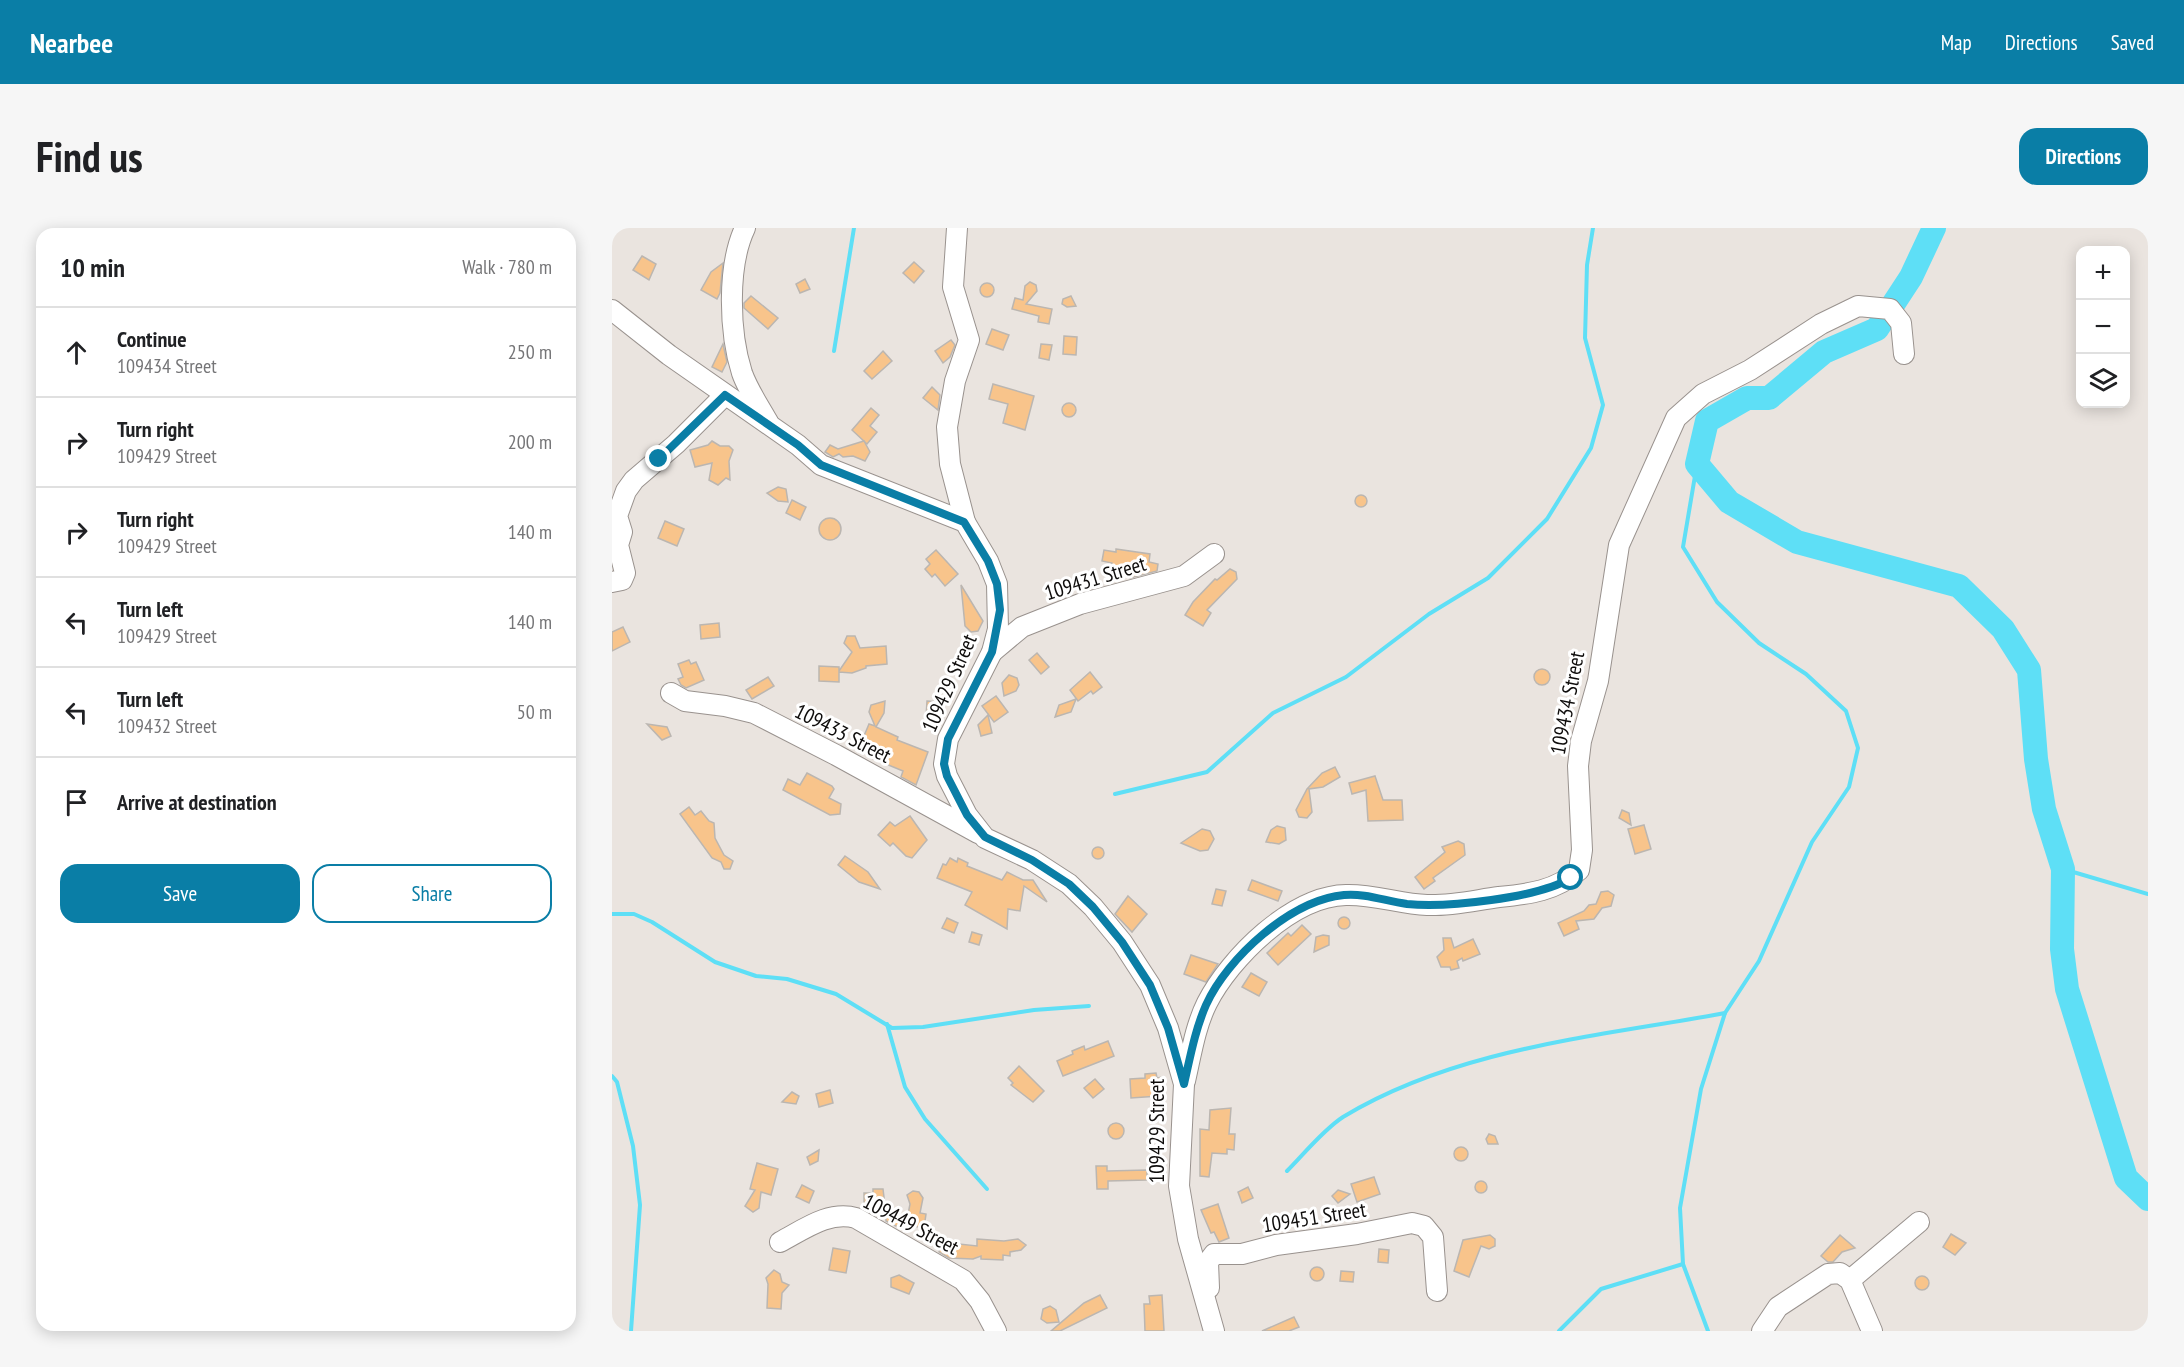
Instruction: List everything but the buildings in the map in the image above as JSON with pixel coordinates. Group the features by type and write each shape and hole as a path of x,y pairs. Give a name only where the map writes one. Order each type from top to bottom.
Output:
{"street":[{"path":"745,228 735,256 732,276 737,344 742,371 769,424"},
{"path":"957,228 953,287 969,340 952,394 947,427 950,464 964,522"},
{"name":"109434 Street","path":"1184,1084 1196,1032 1215,988 1231,967 1273,926 1296,911 1323,899 1344,895 1429,905 1534,893 1560,884 1579,870 1582,850 1578,766 1581,741 1598,681 1619,544 1676,418 1703,394 1750,370 1821,324 1858,306 1890,309 1901,323 1904,354"},
{"path":"612,310 725,395 769,424 821,465 839,474 942,511 964,522"},
{"path":"612,582 622,580 625,573 618,544 617,516 626,491 634,480 676,444 725,395"},
{"name":"109429 Street","path":"964,522 988,561 997,584 1000,610 992,652 955,723 945,752 944,764 956,795 985,837 1032,860 1069,884 1108,925 1150,985 1168,1028 1184,1084 1179,1186 1188,1239 1213,1327"},
{"name":"109431 Street","path":"992,652 1022,627 1080,604 1184,576 1214,554"},
{"name":"109433 Street","path":"671,693 685,701 725,706 754,713 985,837"},
{"name":"109449 Street","path":"780,1242 826,1218 847,1216 856,1218 963,1280 976,1295 996,1331"},
{"path":"1850,1280 1919,1222"},
{"name":"109451 Street","path":"1213,1327 1207,1268 1209,1258 1214,1254 1242,1254 1276,1245 1357,1234 1412,1223 1424,1226 1433,1237 1437,1291"},
{"path":"1762,1331 1778,1307 1828,1274 1840,1273 1850,1280 1872,1331"}],"waterway":[{"path":"834,351 854,228"},
{"path":"1115,794 1207,772 1273,713 1346,677 1429,614 1488,578 1547,519 1591,448 1603,405 1585,338 1587,265 1593,228"},
{"path":"1934,228 1911,277 1877,329 1824,352 1769,398 1747,398 1707,421 1697,464 1729,502 1797,542 1959,586 2003,629 2029,670 2036,759 2044,809 2063,869 2062,949 2067,989 2126,1178 2148,1199"},
{"path":"1697,464 1683,547 1717,602 1759,643 1806,674 1846,711 1858,748 1849,787 1812,842 1759,961 1725,1013 1701,1089 1680,1208 1683,1264 1708,1331"},
{"path":"2063,869 2148,894"},
{"path":"612,914 634,914 652,922 715,962 756,976 787,979 836,994 892,1028 923,1027 1034,1010 1089,1006"},
{"path":"1287,1171 1321,1135 1343,1117 1387,1094 1433,1075 1528,1048 1725,1013"},
{"path":"887,1024 905,1087 925,1119 987,1189"},
{"path":"612,1076 617,1082 633,1146 640,1205 631,1331"},
{"path":"1559,1331 1601,1289 1683,1264"}],"route":[{"path":"659,459 725,395 798,445 821,465 839,474 942,511 964,522 988,561 997,584 1000,610 992,652 948,739 944,764 947,776 967,815 985,837 1032,860 1069,884 1093,907 1122,942 1150,985 1168,1028 1184,1084 1196,1032 1215,988 1245,952 1273,926 1296,911 1323,899 1344,895 1369,896 1404,903 1450,904 1534,893 1571,878"}]}
